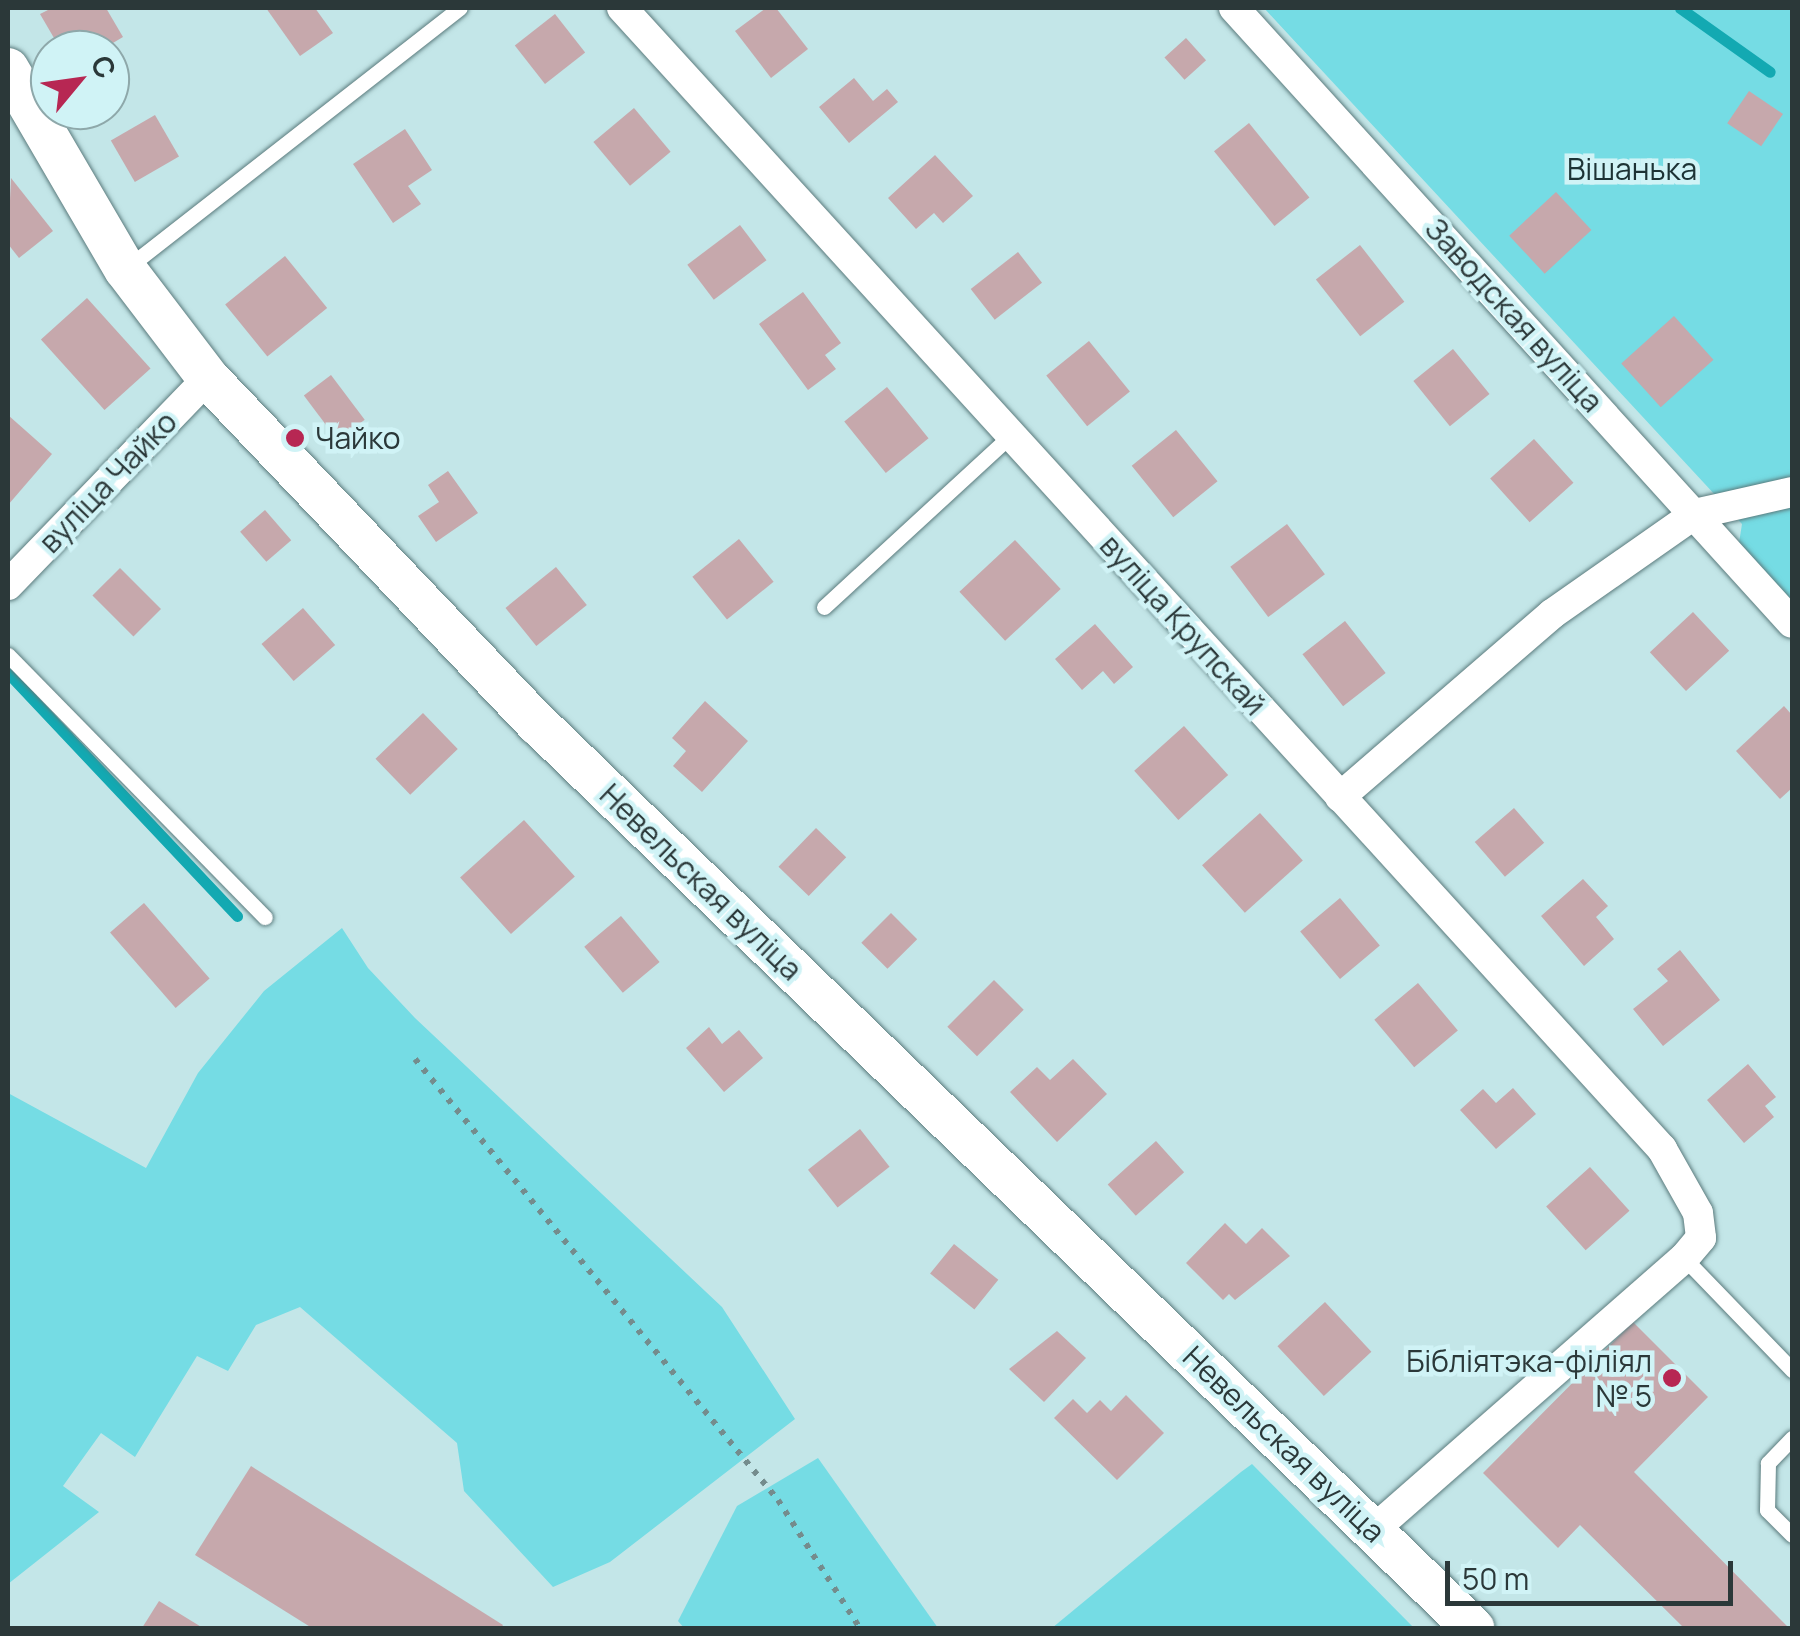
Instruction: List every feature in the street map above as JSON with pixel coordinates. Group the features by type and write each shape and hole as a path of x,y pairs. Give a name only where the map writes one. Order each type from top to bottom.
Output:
{"street":[{"name":"вуліца Крупскай","path":"622,8 1662,1149 1698,1213 1701,1238 1684,1258"},
{"name":"Заводская вуліца","path":"1234,8 1792,623"},
{"name":"Невельская вуліца","path":"8,69 125,269 208,378 538,724 1473,1628"},
{"name":"вуліца Чайко","path":"8,585 208,378"},
{"path":"1340,797 1552,614 1695,514 1792,492"},
{"path":"1373,1530 1684,1258"}],"lane":[{"path":"125,269 460,8"},
{"path":"824,607 1010,436"},
{"path":"8,655 265,917"},
{"path":"1684,1258 1792,1370"},
{"path":"1792,1438 1768,1463 1767,1510 1792,1536"}],"path":[{"path":"415,1058 778,1500 860,1628"}],"green space":[{"name":"Вішанька","path":"1264,8 1792,8 1792,603 1739,543 1742,524"},
{"path":"342,928 368,968 415,1018 722,1307 795,1419 610,1562 553,1587 464,1491 457,1443 300,1307 256,1325 228,1371 197,1356 135,1457 101,1433 63,1486 99,1512 8,1584 8,1093 146,1168 198,1073 264,991"},
{"path":"818,1458 938,1628 684,1628 678,1621 737,1506"},
{"path":"1252,1464 1414,1628 1052,1628 1241,1472"}],"building":[{"path":"52,8 106,8 119,30 49,30 40,14"},
{"path":"266,8 315,8 333,33 300,56"},
{"path":"766,8 776,8 808,49 771,78 735,31"},
{"path":"555,14 585,53 545,84 515,45"},
{"path":"1186,38 1206,60 1185,80 1164,57"},
{"path":"854,78 873,101 887,89 898,102 849,143 819,107"},
{"path":"1749,91 1783,114 1761,146 1727,123"},
{"path":"634,108 671,152 630,186 593,142"},
{"path":"155,115 179,157 135,182 111,140"},
{"path":"1249,123 1309,198 1274,226 1214,151"},
{"path":"405,129 432,170 408,186 421,204 393,223 353,164"},
{"path":"935,155 973,196 943,223 934,213 916,229 888,198"},
{"path":"11,178 53,231 19,258 8,244"},
{"path":"1556,192 1591,230 1545,274 1509,236"},
{"path":"740,225 766,260 714,300 687,265"},
{"path":"1360,245 1404,302 1360,336 1316,279"},
{"path":"1018,252 1042,283 995,320 971,289"},
{"path":"285,256 327,308 267,357 225,304"},
{"path":"803,292 841,343 825,355 836,369 808,390 759,324"},
{"path":"87,298 151,369 104,410 41,339"},
{"path":"1674,316 1713,360 1661,407 1621,364"},
{"path":"1089,341 1130,392 1087,426 1046,376"},
{"path":"1453,349 1490,394 1450,426 1413,381"},
{"path":"331,375 365,420 338,440 304,395"},
{"path":"887,387 929,438 886,473 844,422"},
{"path":"8,415 52,454 8,505"},
{"path":"1176,430 1218,481 1173,517 1132,466"},
{"path":"1534,439 1573,483 1530,522 1490,478"},
{"path":"448,471 478,513 436,542 418,516 439,502 428,485"},
{"path":"265,510 291,540 266,562 240,532"},
{"path":"1287,524 1325,574 1268,617 1230,567"},
{"path":"739,539 774,582 727,620 692,577"},
{"path":"1015,540 1061,589 1005,641 959,592"},
{"path":"556,567 587,605 536,646 505,608"},
{"path":"120,568 161,609 133,637 92,596"},
{"path":"303,608 335,645 294,681 261,644"},
{"path":"1693,612 1729,651 1686,691 1650,652"},
{"path":"1345,621 1386,673 1343,706 1302,654"},
{"path":"1095,624 1133,667 1114,684 1103,671 1082,690 1055,659"},
{"path":"705,701 748,741 702,792 673,766 686,751 672,738"},
{"path":"1784,706 1792,715 1792,788 1780,799 1736,751"},
{"path":"423,713 458,749 410,795 376,759"},
{"path":"1184,726 1228,775 1178,820 1134,771"},
{"path":"1514,808 1544,843 1505,877 1475,842"},
{"path":"1260,813 1303,861 1245,913 1202,865"},
{"path":"524,820 575,876 511,934 460,878"},
{"path":"816,828 846,857 809,896 778,867"},
{"path":"1583,879 1608,906 1596,917 1614,939 1584,966 1541,916"},
{"path":"1340,898 1380,945 1340,979 1300,931"},
{"path":"144,903 210,978 176,1008 110,933"},
{"path":"891,913 917,939 887,969 861,943"},
{"path":"621,916 660,962 623,993 584,947"},
{"path":"1680,950 1720,1000 1663,1046 1633,1009 1668,981 1657,969"},
{"path":"994,980 1024,1010 977,1056 947,1027"},
{"path":"1418,983 1458,1030 1414,1067 1374,1020"},
{"path":"709,1027 722,1044 739,1030 763,1058 724,1092 686,1048"},
{"path":"1073,1059 1107,1094 1057,1142 1010,1092 1037,1067 1050,1080"},
{"path":"1748,1064 1776,1097 1765,1106 1774,1117 1744,1143 1707,1100"},
{"path":"1513,1088 1536,1114 1496,1149 1460,1110 1483,1089 1496,1103"},
{"path":"860,1129 890,1167 838,1207 808,1170"},
{"path":"1156,1141 1184,1172 1136,1216 1108,1184"},
{"path":"1590,1167 1629,1211 1586,1250 1546,1206"},
{"path":"1225,1223 1246,1244 1262,1228 1290,1256 1235,1300 1229,1294 1223,1300 1186,1263"},
{"path":"954,1244 998,1280 974,1309 930,1274"},
{"path":"1325,1302 1371,1352 1324,1396 1277,1346"},
{"path":"1633,1322 1708,1397 1634,1472 1789,1628 1684,1628 1580,1525 1558,1548 1483,1473"},
{"path":"1057,1331 1086,1358 1044,1402 1009,1369"},
{"path":"1126,1395 1164,1433 1117,1480 1054,1418 1073,1399 1087,1413 1100,1400 1111,1411"},
{"path":"251,1466 503,1625 312,1628 195,1555"},
{"path":"159,1601 203,1628 142,1628"}],"waterway":[{"path":"1680,8 1770,72"},
{"path":"8,673 237,916"}],"place":[{"name":"Чайко","path":"295,438"},
{"name":"Бібліятэка-філіял № 5","path":"1672,1378"}]}
